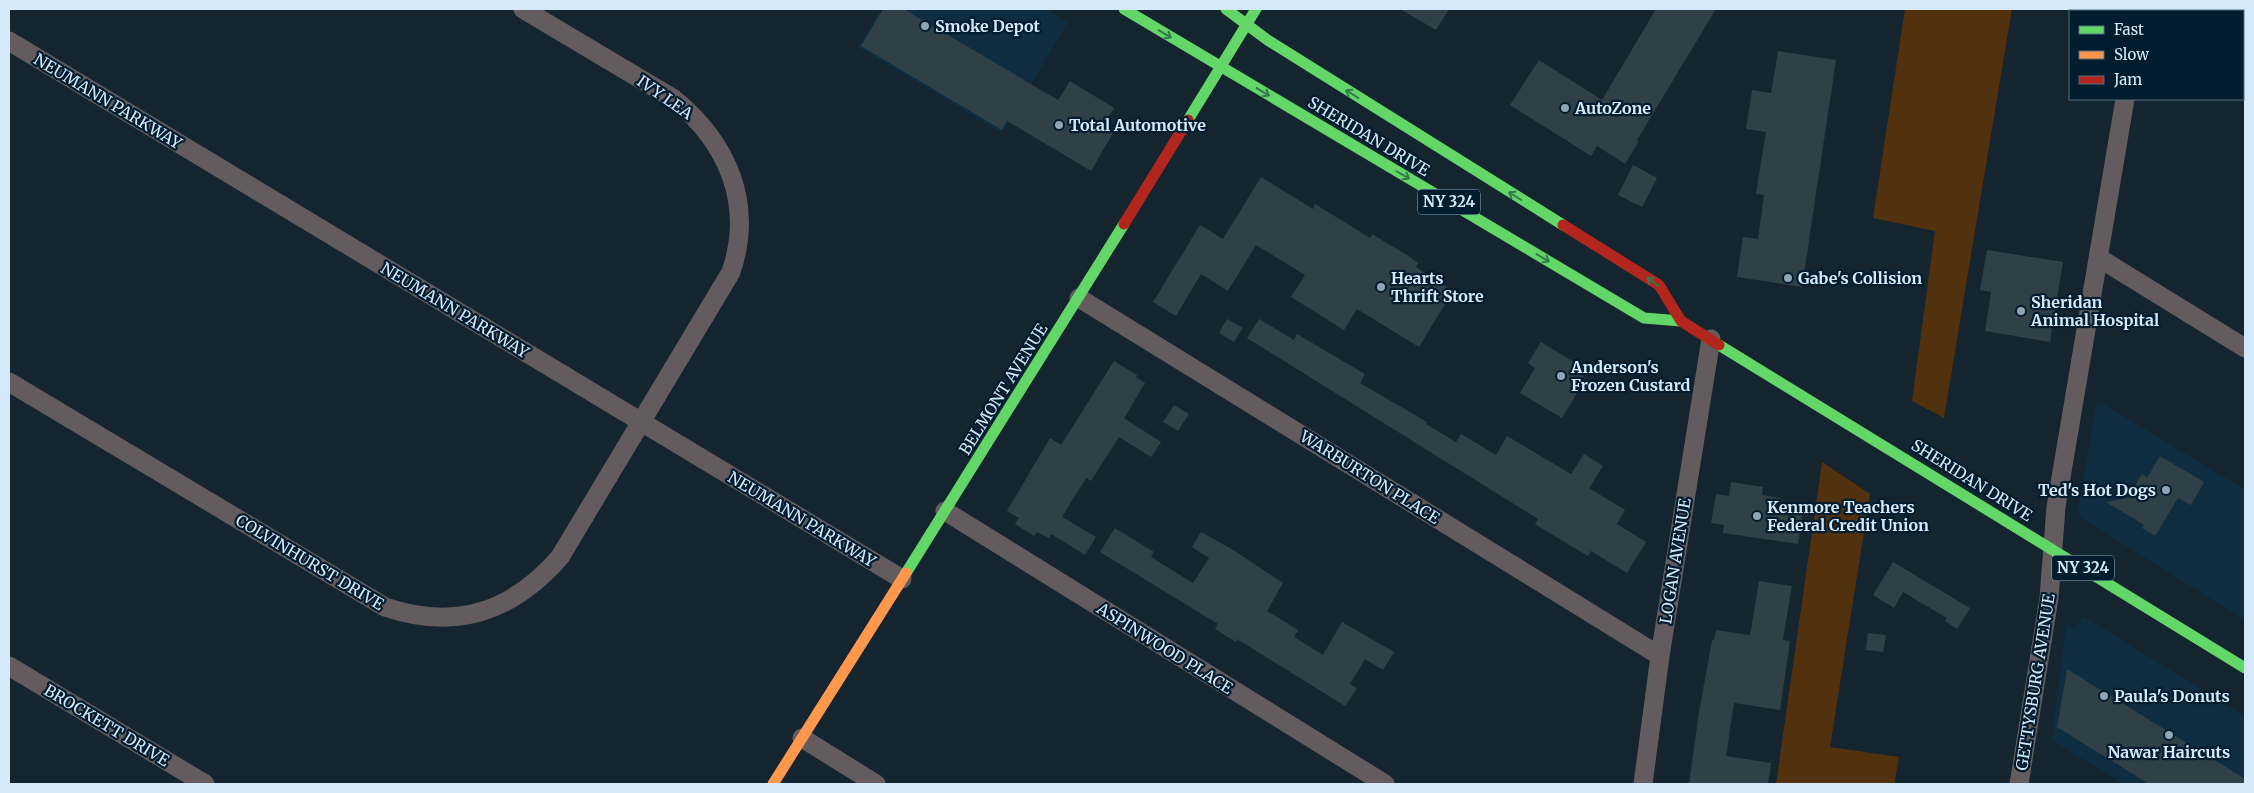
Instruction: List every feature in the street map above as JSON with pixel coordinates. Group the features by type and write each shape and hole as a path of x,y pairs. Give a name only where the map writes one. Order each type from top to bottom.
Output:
{"main road":[{"name":"SHERIDAN DRIVE","path":"1124,9 1644,318 1681,321 2245,668"},
{"name":"SHERIDAN DRIVE","path":"1226,9 1278,46 1434,146 1659,285 1681,321"},
{"name":"BELMONT AVENUE","path":"773,784 1080,298 1256,9"}],"street":[{"name":"IVY LEA","path":"523,9 674,99 694,115 724,157 733,182 740,229 738,251 731,272 641,422"},
{"name":"NEUMANN PARKWAY","path":"9,41 902,579"},
{"name":"GETTYSBURG AVENUE","path":"2019,784 2049,598 2056,507 2125,100"},
{"path":"2099,258 2245,348"},
{"name":"WARBURTON PLACE","path":"1080,298 1660,656"},
{"name":"LOGAN AVENUE","path":"1643,784 1660,656 1711,339"},
{"name":"COLVINHURST DRIVE","path":"9,382 385,608 408,615 434,618 463,616 488,610 519,595 542,578 560,557 641,422"},
{"name":"ASPINWOOD PLACE","path":"944,511 1385,784"},
{"name":"BROCKETT DRIVE","path":"9,666 205,784"},
{"path":"802,738 876,784"}],"shaded area":[{"path":"881,9 1046,9 1068,22 1002,133 858,47"},
{"path":"1905,9 2012,9 1944,418 1912,401 1935,231 1873,218"},
{"path":"2097,400 2245,490 2245,620 2080,517 2078,512"},
{"path":"1822,462 1870,494 1830,747 1899,757 1894,784 1776,784"},
{"path":"2083,616 2245,716 2245,784 2123,784 2052,740 2066,624 2075,629"}],"building":[{"path":"883,9 904,9 1058,100 1070,81 1114,108 1103,126 1113,133 1091,171 1007,121 1002,130 861,46"},
{"path":"1400,9 1449,9 1436,30"},
{"path":"1656,9 1716,9 1637,140 1639,141 1625,164 1597,146 1591,156 1510,105 1539,60 1602,100"},
{"path":"1778,51 1836,60 1802,287 1737,277 1743,237 1758,239 1764,195 1756,194 1766,132 1746,129 1752,90 1771,93"},
{"path":"1633,165 1657,178 1642,207 1618,195"},
{"path":"1261,177 1313,209 1315,204 1370,238 1372,234 1410,257 1418,263 1416,267 1453,291 1419,347 1357,309 1344,330 1291,297 1305,275 1256,245 1228,291 1201,274 1176,316 1153,302 1200,225 1223,239"},
{"name":"Sheridan Animal Hospital","path":"1987,250 2063,262 2050,342 1985,331 1991,292 1980,290"},
{"path":"1227,319 1243,328 1234,342 1219,333"},
{"path":"1259,319 1294,340 1297,334 1365,374 1360,383 1427,422 1426,424 1456,442 1461,434 1496,455 1507,436 1571,474 1584,454 1603,466 1589,488 1625,510 1617,524 1646,542 1627,573 1591,551 1588,556 1551,534 1535,524 1538,519 1247,338"},
{"name":"Anderson's Frozen Custard","path":"1541,342 1587,370 1574,392 1577,393 1562,418 1520,393 1535,368 1528,363"},
{"path":"1114,361 1137,375 1136,377 1145,383 1124,418 1161,442 1151,457 1119,437 1091,481 1086,478 1062,517 1096,537 1085,555 1051,534 1049,538 1037,532 1034,536 1015,524 1019,518 1007,511 1050,438 1061,445"},
{"path":"1174,405 1189,414 1178,431 1163,422"},
{"name":"Ted's Hot Dogs","path":"2160,456 2204,482 2191,505 2178,498 2155,536 2142,528 2144,525 2106,502 2128,498 2142,474 2147,478"},
{"name":"Kenmore Teachers Federal Credit Union","path":"1731,482 1763,487 1762,495 1780,498 1779,506 1803,510 1798,544 1723,533 1724,525 1711,523 1716,494 1729,496"},
{"path":"1115,528 1154,552 1151,557 1193,583 1209,558 1192,547 1201,532 1235,551 1283,583 1267,611 1298,630 1294,637 1323,655 1342,622 1394,652 1383,670 1365,659 1350,684 1357,688 1345,706 1237,639 1236,642 1215,629 1218,624 1100,552"},
{"path":"1893,562 1970,608 1957,629 1945,621 1947,618 1903,592 1894,608 1873,595"},
{"path":"1759,581 1792,586 1783,640 1790,641 1780,710 1734,703 1726,756 1771,763 1768,784 1689,784 1712,640 1714,640 1716,630 1750,635"},
{"path":"1868,633 1886,635 1883,652 1866,650"},
{"path":"2067,669 2245,779 2245,784 2149,784 2057,727"}],"traffic: fast":[{"path":"1124,9 1644,318 1681,321"},
{"path":"1226,9 1269,41 1563,225"},
{"path":"1188,120 1256,9"},
{"path":"906,573 1124,224"},
{"path":"1719,345 2245,668"}],"traffic: slow":[{"path":"773,784 906,573"}],"traffic: jam":[{"path":"1124,224 1188,120"},
{"path":"1563,225 1659,285 1681,321 1719,345"}],"place":[{"name":"Smoke Depot","path":"925,26"},
{"name":"AutoZone","path":"1565,108"},
{"name":"Total Automotive","path":"1059,125"},
{"name":"Gabe's Collision","path":"1788,278"},
{"name":"Hearts Thrift Store","path":"1381,287"},
{"name":"Sheridan Animal Hospital","path":"2021,311"},
{"name":"Anderson's Frozen Custard","path":"1561,376"},
{"name":"Ted's Hot Dogs","path":"2166,490"},
{"name":"Kenmore Teachers Federal Credit Union","path":"1757,516"},
{"name":"Paula's Donuts","path":"2104,696"},
{"name":"Nawar Haircuts","path":"2169,735"}]}
